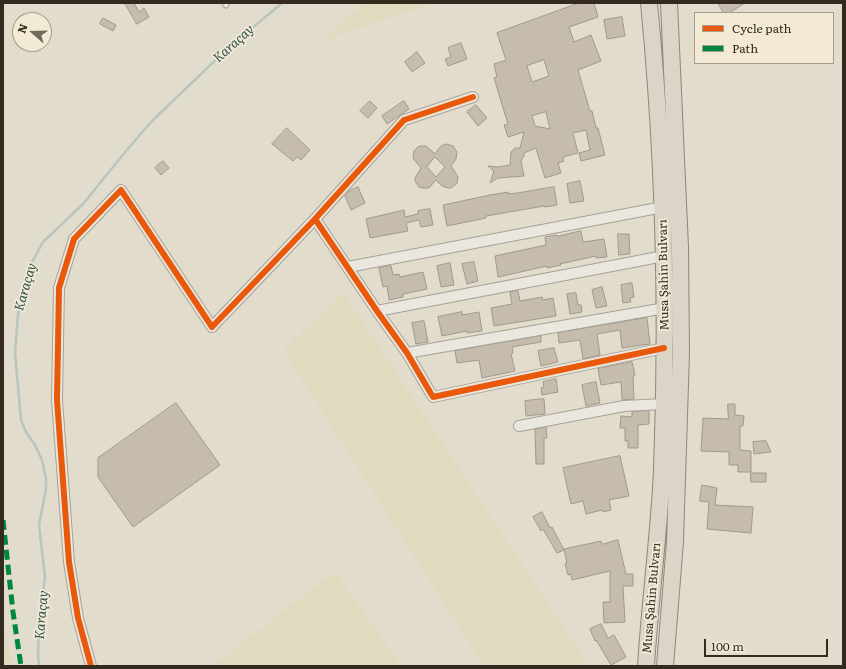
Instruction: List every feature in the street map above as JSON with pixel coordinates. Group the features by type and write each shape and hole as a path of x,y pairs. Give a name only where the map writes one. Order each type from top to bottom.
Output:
{"highway":[{"name":"Musa Şahin Bulvarı","path":"646,666 662,471 665,308 660,134 649,3"},
{"name":"Musa Şahin Bulvarı","path":"665,666 675,542 681,354 680,247 669,3"}],"street":[{"path":"91,666 78,618 70,562 57,400 59,288 74,239 121,190 212,327 315,219 404,120 474,97"},
{"path":"348,267 663,207"},
{"path":"315,219 407,353 433,397 664,348"},
{"path":"377,311 664,256"},
{"path":"407,353 665,308"},
{"path":"519,426 624,406 664,404"}],"shaded area":[{"path":"365,3 434,3 321,41"},
{"path":"343,292 589,666 484,666 283,350"},
{"path":"335,572 402,666 212,666"},
{"path":"3,621 13,666 3,666"}],"building":[{"path":"125,3 134,3 139,12 144,8 149,17 137,24"},
{"path":"579,3 594,3 598,17 569,27 574,42 591,35 601,61 578,70 590,111 592,111 596,128 598,128 605,155 581,161 579,153 590,150 586,130 573,133 578,153 563,157 564,161 558,163 561,173 545,178 536,148 524,153 521,161 524,176 498,178 490,183 494,171 488,166 498,167 510,165 511,152 515,148 520,148 524,132 508,137 504,125 508,124 494,78 497,77 494,64 506,60 497,33","holes":["544,60 549,76 532,82 527,66","546,112 550,129 535,126 532,116"]},
{"path":"718,3 745,3 731,12 723,12"},
{"path":"622,17 625,36 607,39 604,20"},
{"path":"103,18 116,25 113,31 100,24"},
{"path":"461,43 467,59 448,66 445,59 451,57 448,48"},
{"path":"417,52 425,63 412,72 405,62"},
{"path":"370,101 377,108 368,118 360,111"},
{"path":"404,101 409,109 387,124 382,116"},
{"path":"476,105 487,118 478,126 467,112"},
{"path":"287,128 310,150 301,160 297,157 293,161 272,144"},
{"path":"446,144 453,146 457,152 456,159 451,166 458,177 457,183 451,188 448,188 442,186 436,180 429,188 419,187 415,181 415,178 421,168 413,158 414,151 419,146 426,146 435,154 440,147","holes":["435,157 445,167 436,177 427,167"]},
{"path":"163,161 169,168 161,175 155,168"},
{"path":"580,181 584,201 570,203 567,184"},
{"path":"358,187 365,203 351,210 345,196 349,191"},
{"path":"554,187 557,205 486,216 486,218 447,226 443,205 508,192 508,194"},
{"path":"430,209 433,225 421,227 419,220 406,223 408,231 370,238 366,219 404,210 405,217 418,214 418,211"},
{"path":"581,231 583,242 604,239 607,257 596,258 596,256 547,268 547,266 498,277 495,256 546,245 545,237"},
{"path":"618,234 629,234 630,254 619,255"},
{"path":"474,262 478,281 467,284 462,264"},
{"path":"450,263 454,285 441,287 437,266"},
{"path":"391,266 393,275 399,274 400,277 423,272 427,289 403,294 403,297 389,300 387,286 383,287 379,268"},
{"path":"632,283 634,297 630,298 631,302 623,303 621,285"},
{"path":"602,287 607,306 596,308 592,290"},
{"path":"518,291 520,301 542,297 543,300 553,298 556,316 494,326 491,308 512,304 510,292"},
{"path":"576,293 578,305 581,305 582,312 570,314 567,294"},
{"path":"462,312 462,315 479,312 482,331 467,333 467,331 442,336 438,317"},
{"path":"647,318 650,344 622,348 620,330 597,334 600,355 583,359 580,340 559,343 558,333"},
{"path":"424,321 428,342 416,344 412,323"},
{"path":"541,336 541,342 512,347 513,353 511,354 515,371 482,378 479,360 457,363 455,351"},
{"path":"554,348 558,362 541,366 538,351"},
{"path":"632,362 635,375 633,376 634,399 622,400 621,382 601,385 598,369"},
{"path":"556,379 558,392 542,395 541,388 544,387 543,382"},
{"path":"596,382 600,403 586,406 582,385"},
{"path":"544,399 545,414 526,416 525,401"},
{"path":"176,403 220,465 133,527 98,477 98,458"},
{"path":"728,404 735,404 735,415 744,416 743,426 740,426 740,450 751,451 751,472 738,472 738,465 729,465 729,452 701,451 703,418 728,419"},
{"path":"649,411 649,424 638,425 638,448 628,448 628,441 625,441 625,428 620,428 621,416 632,417 632,412"},
{"path":"546,427 547,438 544,438 544,464 536,464 535,430"},
{"path":"766,441 771,452 754,454 753,442"},
{"path":"620,456 629,496 609,500 611,510 603,512 602,510 586,514 583,501 571,504 563,468"},
{"path":"751,473 766,473 766,482 751,482"},
{"path":"702,485 717,488 715,505 753,507 751,533 707,529 709,502 700,501"},
{"path":"542,512 564,550 557,553 543,529 541,531 533,517"},
{"path":"618,540 626,574 633,574 633,586 623,586 625,622 604,623 603,602 610,602 610,571 572,580 571,574 568,575 565,564 567,563 564,549 601,541 602,544"},
{"path":"601,624 608,638 614,635 626,657 611,665 596,640 595,641 590,629"}],"waterway":[{"name":"Karaçay","path":"39,666 39,624 45,577 39,525 46,489 46,479 42,460 21,420 15,353 18,314 31,264 43,242 83,204 151,122 226,50 282,3"}],"marked path":[{"path":"3,520 13,612 21,666"}],"cycle path":[{"path":"91,666 78,618 69,562 57,400 59,288 74,239 121,190 212,327 315,219 404,120 473,97"},
{"path":"315,219 407,353 433,397 664,348"}]}
